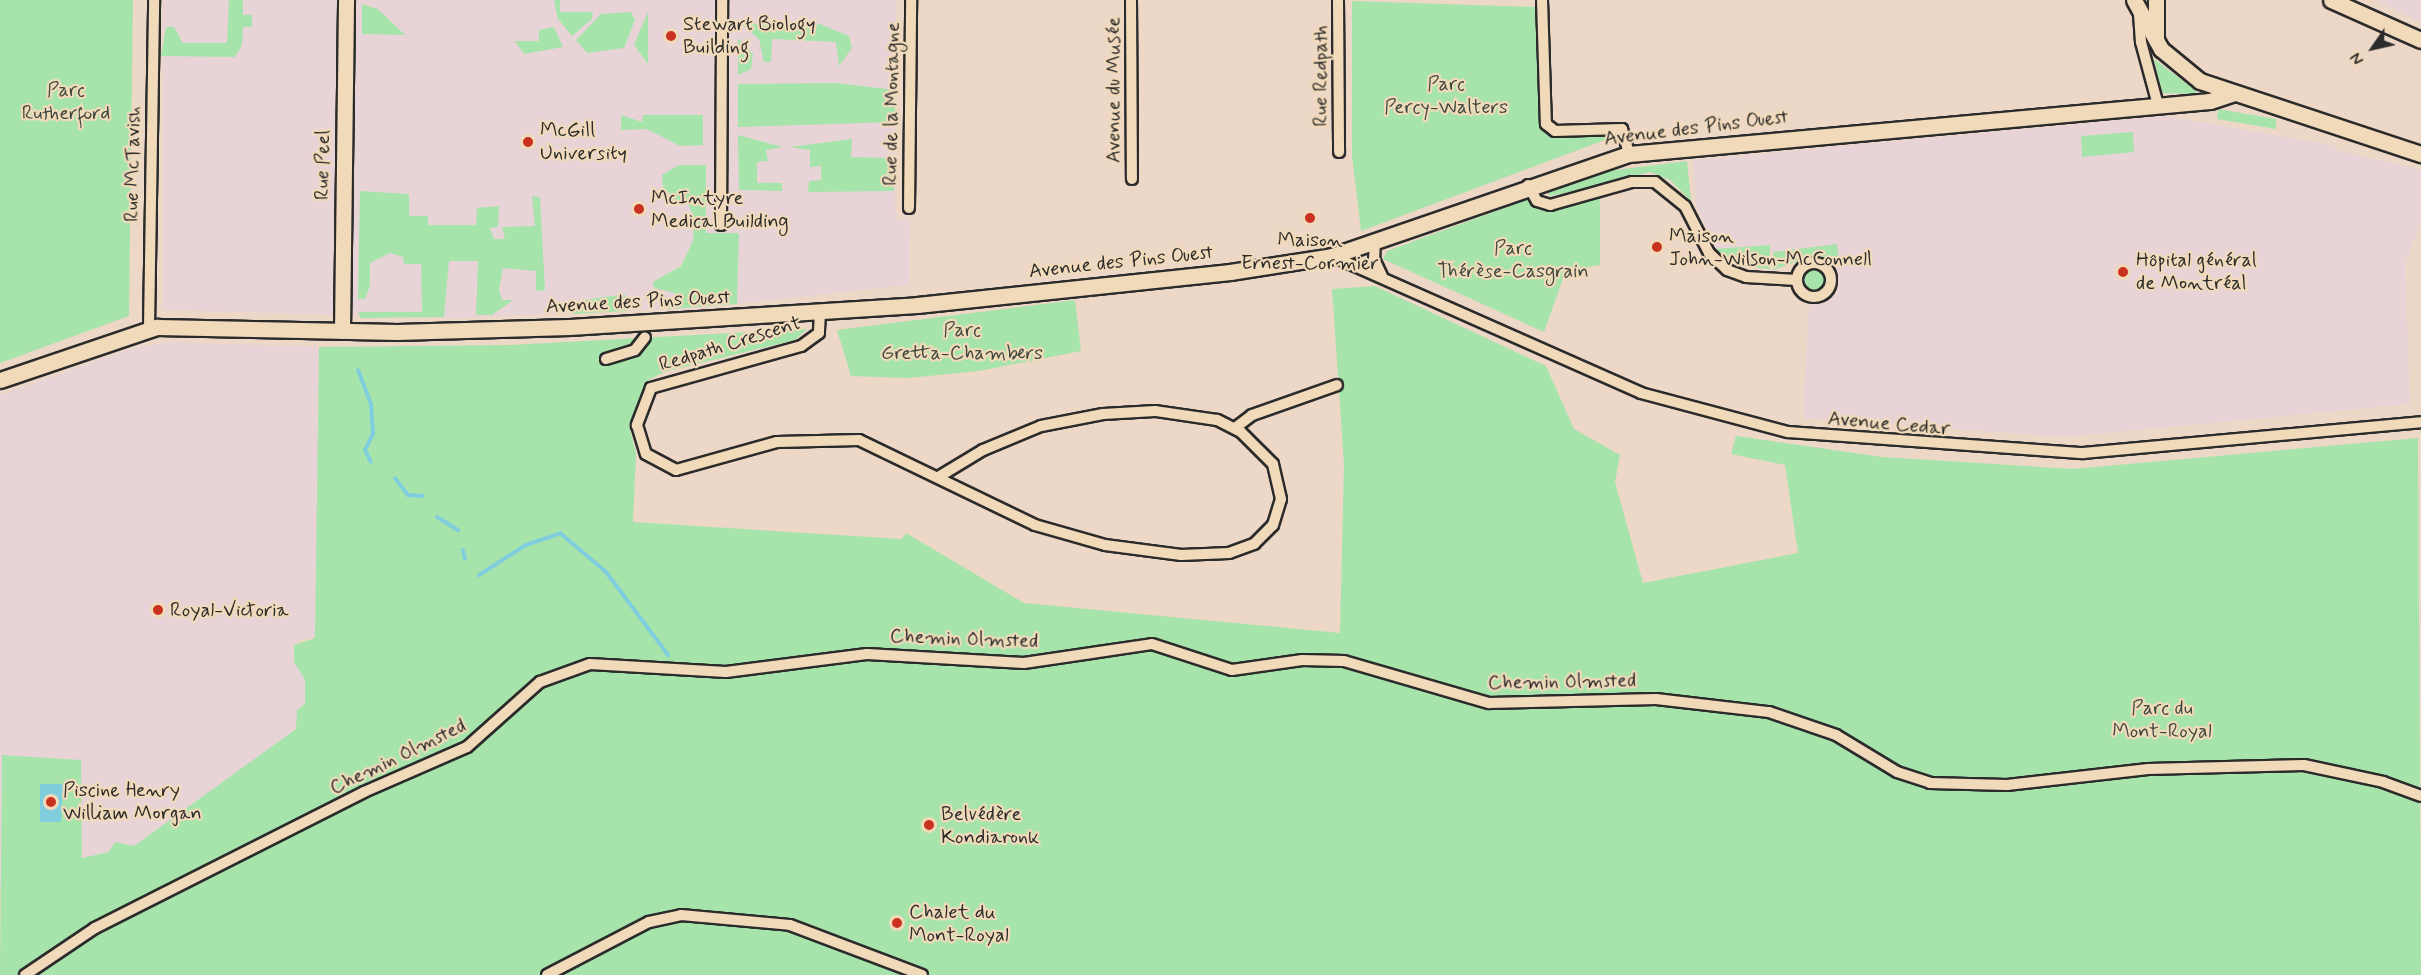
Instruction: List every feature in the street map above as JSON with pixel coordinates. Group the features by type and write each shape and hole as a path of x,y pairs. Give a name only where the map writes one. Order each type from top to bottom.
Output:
{"main road":[{"name":"Rue Peel","path":"342,331 346,0"},
{"path":"2156,0 2157,43"},
{"path":"2331,0 2421,40"},
{"path":"2137,7 2157,43 2194,77 2235,93 2421,154"},
{"name":"Avenue des Pins Ouest","path":"0,380 149,328 342,331 530,329 820,312 1230,272 1332,256 1528,185 1629,154 2158,105 2235,93"}],"street":[{"name":"Rue McTavish","path":"149,328 154,0"},
{"path":"721,225 722,0"},
{"name":"Rue de la Montagne","path":"909,208 911,0"},
{"name":"Avenue du Musée","path":"1131,0 1132,179"},
{"name":"Rue Redpath","path":"1338,0 1339,153"},
{"path":"1542,0 1546,124 1555,131 1622,129 1629,154"},
{"path":"2137,7 2141,42 2158,105"},
{"path":"1528,185 1537,201 1550,205 1632,182 1655,182 1687,209 1709,252 1727,270 1746,277 1797,280"},
{"path":"1375,241 1374,259 1382,276"},
{"name":"Avenue Cedar","path":"1332,256 1382,276 1641,393 1788,432 2083,453 2421,422"},
{"name":"Redpath Crescent","path":"820,312 819,333 801,346 651,388 637,425 646,454 676,470 766,444 853,439 878,445 940,476 1004,513 1094,542 1181,555 1229,553 1267,533 1281,493 1270,459 1235,428 1164,412 1085,416 1017,434 940,476"},
{"path":"606,359 635,350 645,337"},
{"path":"1235,428 1252,415 1337,385"},
{"name":"Chemin Olmsted","path":"25,975 95,928 354,796 467,747 540,682 590,664 726,672 867,654 1024,663 1152,644 1232,670 1302,660 1344,660 1489,703 1656,699 1769,712 1836,735 1897,772 1932,784 2007,785 2148,768 2304,765 2383,782 2421,796"},
{"path":"547,975 648,922 681,915 790,925 921,975"}],"shaded area":[{"name":"McGill University","path":"163,0 896,0 895,210 898,220 910,219 909,285 699,308 452,318 163,310"},
{"path":"2376,0 2421,0 2421,22 2387,5"},
{"name":"Hôpital général de Montréal","path":"2166,116 2336,146 2335,150 2421,170 2421,221 2405,265 2410,404 2064,437 1803,418 1809,305 1826,303 1838,292 1837,245 1770,252 1769,245 1715,249 1696,204 1693,160"},
{"name":"Royal-Victoria","path":"168,342 319,347 315,638 299,640 293,649 305,680 305,704 291,734 134,847 115,842 109,852 0,890 0,395 130,349"}],"green space":[{"name":"Parc Rutherford","path":"0,0 133,0 129,316 0,363"},
{"path":"229,0 243,0 243,15 252,15 252,27 243,27 242,45 235,57 161,56 166,27 174,27 183,43 227,43"},
{"path":"554,0 560,0 560,12 593,12 592,19 572,36 558,19"},
{"name":"Parc Percy-Walters","path":"1352,1 1536,7 1540,127 1553,137 1613,137 1361,231 1352,156"},
{"path":"362,4 378,9 405,35 362,34"},
{"path":"631,12 635,20 624,48 587,53 576,40 601,14"},
{"path":"648,12 648,64 634,45"},
{"path":"740,23 816,28 817,23 849,36 852,48 839,66 836,42 772,39 771,62 764,62 759,39"},
{"path":"554,27 563,47 524,54 515,41 539,41 539,30"},
{"path":"738,38 753,54 751,69 738,75"},
{"path":"2154,59 2196,91 2196,94 2162,93"},
{"path":"837,83 895,90 895,122 738,127 738,84"},
{"path":"2218,109 2276,119 2276,129 2217,119"},
{"path":"621,115 642,122 643,115 703,115 703,145 680,146 647,129 621,130"},
{"path":"2133,132 2134,152 2082,157 2081,136"},
{"path":"738,135 783,147 766,150 768,161 757,162 757,183 782,183 782,191 739,190"},
{"path":"852,139 851,157 892,158 894,191 808,192 809,181 821,180 821,166 810,167 810,150 789,147"},
{"path":"1687,161 1691,201 1670,180 1650,172 1561,194 1549,196 1548,192 1608,171"},
{"path":"679,165 706,165 706,233 739,233 737,304 668,309 675,293 654,288 653,282 681,266 693,241 694,218 686,199 678,203 663,187 662,175"},
{"path":"360,191 409,194 409,216 428,216 428,225 476,225 477,208 499,206 498,227 490,228 494,239 505,239 502,227 535,226 532,196 540,197 545,290 536,291 536,271 503,268 499,290 502,300 513,300 492,315 476,315 478,261 449,261 444,317 361,318 358,312 422,312 421,264 404,264 403,257 390,253 370,263 370,286 365,299 358,299"},
{"name":"Parc Thérèse-Casgrain","path":"1600,197 1600,265 1566,270 1544,332 1383,259 1387,251 1526,200 1549,211"},
{"path":"1837,244 1839,265 1817,254 1773,270 1773,252"},
{"path":"1770,245 1770,269 1738,266 1715,249"},
{"path":"1815,269 1823,272 1826,280 1823,288 1815,291 1807,288 1804,280 1807,272"},
{"name":"Parc du Mont-Royal","path":"1375,286 1546,366 1574,429 1620,455 1615,482 1643,583 1798,553 1785,465 1731,454 1736,436 1882,457 2072,469 2418,438 2421,975 0,975 2,755 81,760 82,858 109,852 115,842 134,846 296,729 297,710 305,704 305,680 294,662 294,645 315,638 319,347 510,345 807,329 795,340 667,371 648,380 629,426 636,453 633,522 902,539 906,533 1024,603 1340,633 1344,464 1332,289"},
{"path":"625,294 626,311 572,314 573,307 586,300"},
{"name":"Parc Gretta-Chambers","path":"1075,300 1081,351 979,371 908,378 851,376 837,330"}],"water":[{"name":"Piscine Henry William Morgan","path":"40,784 63,784 61,822 40,822"}],"waterway":[{"path":"358,370 371,404 373,434 365,450 371,462"},
{"path":"395,478 408,495 423,496"},
{"path":"437,517 458,530"},
{"path":"479,575 526,545 560,533 606,572 668,655"},
{"path":"463,550 465,559"}],"place":[{"name":"Stewart Biology Building","path":"671,36"},
{"name":"McGill University","path":"528,142"},
{"name":"McIntyre Medical Building","path":"639,209"},
{"name":"Maison Ernest-Cormier","path":"1310,218"},
{"name":"Maison John-Wilson-McConnell","path":"1657,247"},
{"name":"Hôpital général de Montréal","path":"2123,272"},
{"name":"Royal-Victoria","path":"158,610"},
{"name":"Piscine Henry William Morgan","path":"51,802"},
{"name":"Belvédère Kondiaronk","path":"929,825"},
{"name":"Chalet du Mont-Royal","path":"897,923"}]}
